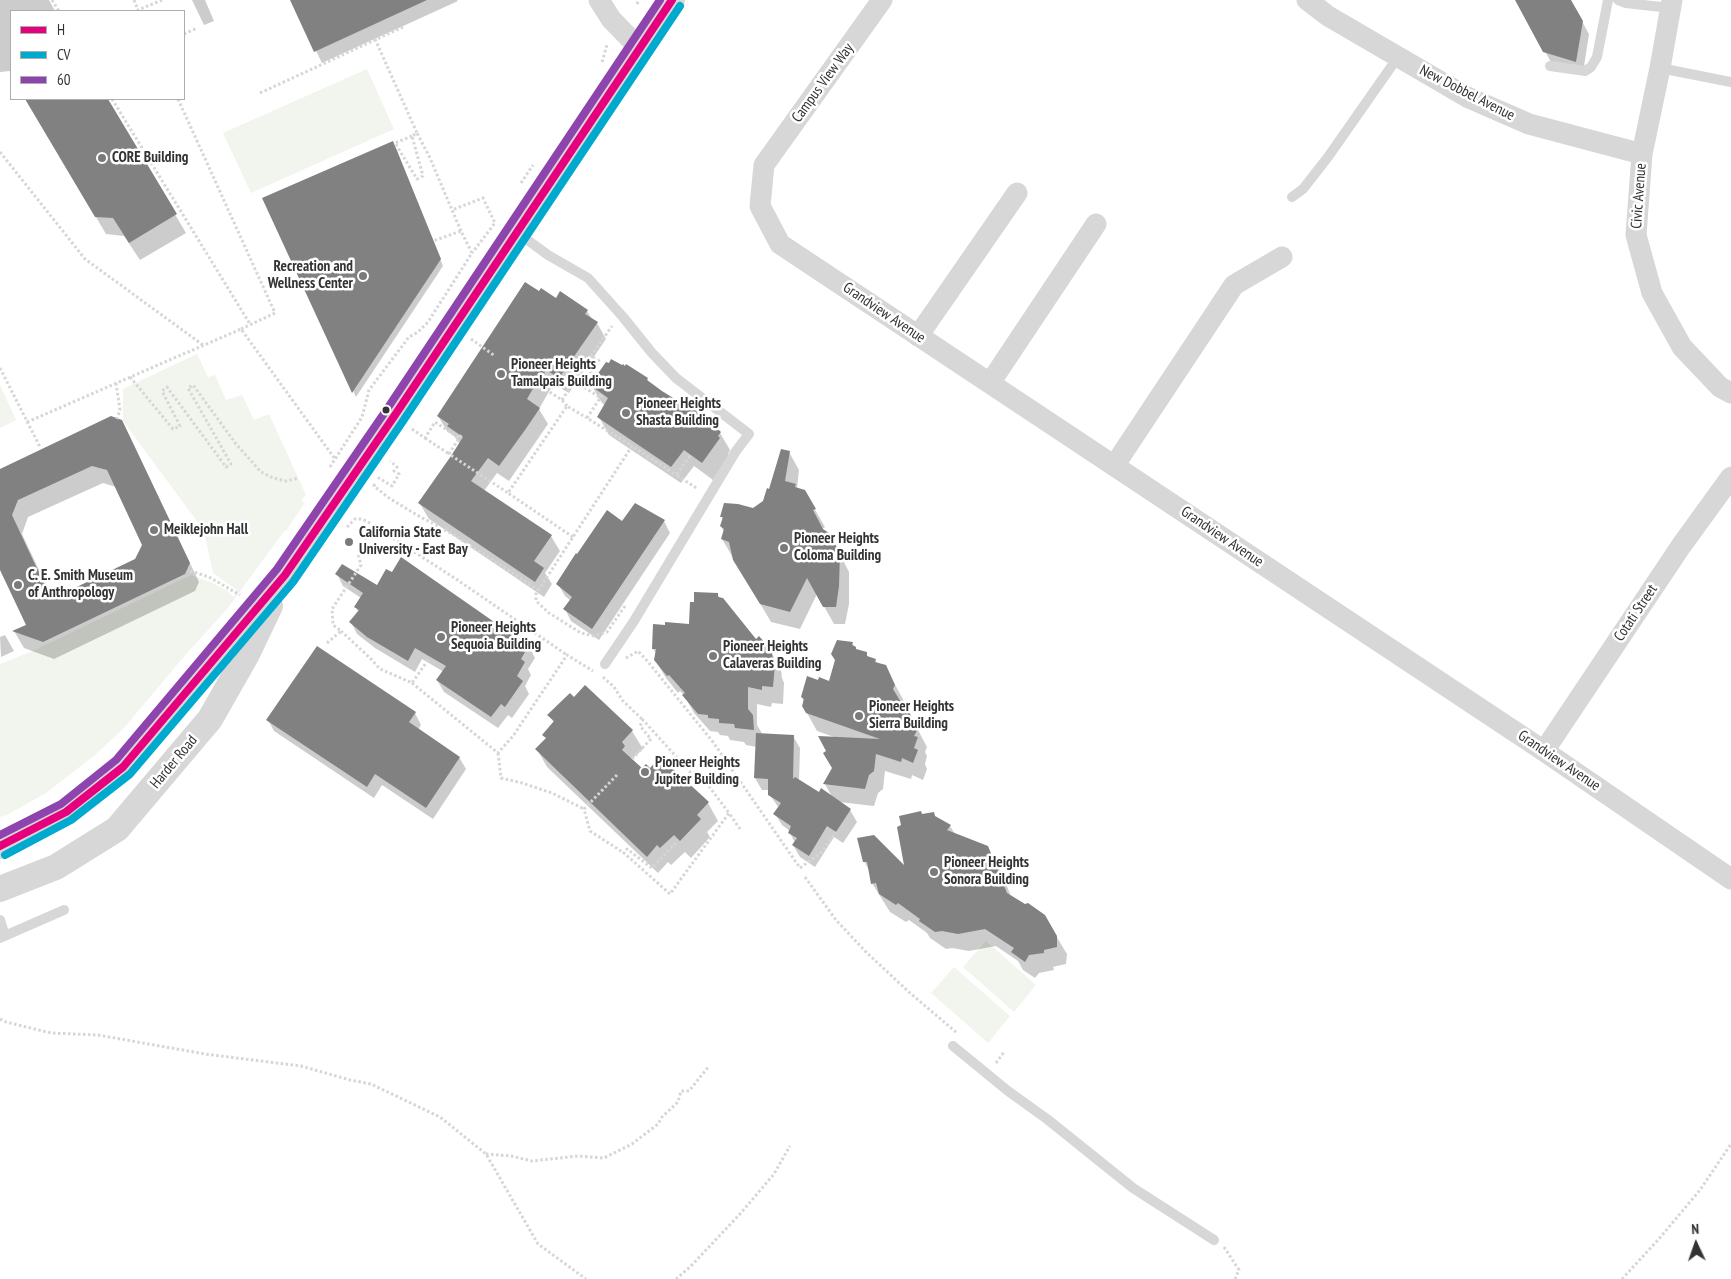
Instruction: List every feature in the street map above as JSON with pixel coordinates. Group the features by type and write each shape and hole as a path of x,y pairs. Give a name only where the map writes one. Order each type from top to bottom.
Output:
{"street":[{"path":"599,0 611,20 639,48"},
{"name":"Harder Road","path":"0,846 66,812 123,766 182,700 230,638 285,575 395,415 672,0"},
{"name":"Campus View Way","path":"764,165 882,0"},
{"name":"New Dobbel Avenue","path":"1307,0 1328,16 1467,97 1529,124 1642,154"},
{"name":"Civic Avenue","path":"1671,4 1642,154 1636,235 1652,293 1682,346 1720,387 1731,393"},
{"name":"Grandview Avenue","path":"764,165 760,206 780,244 1544,750 1731,880"},
{"path":"918,336 1017,192"},
{"path":"990,383 1096,224"},
{"path":"1114,466 1234,285 1282,257"},
{"name":"Cotati Street","path":"1544,750 1681,546 1731,477"},
{"name":"Harder Road","path":"0,889 56,867 117,829 210,719 247,654 285,575"}],"lane":[{"path":"1550,66 1585,71 1591,67 1597,57 1608,0"},
{"path":"1618,0 1626,3 1671,4"},
{"path":"1292,197 1303,189 1328,157 1398,57"},
{"path":"1660,68 1731,82"},
{"path":"517,232 548,255 588,278 676,378 750,434 736,452 634,621 605,664"},
{"path":"0,920 2,937 64,910"},
{"path":"953,1046 1133,1188 1214,1240"}],"path":[{"path":"134,0 139,10 162,0"},
{"path":"637,4 639,0"},
{"path":"260,93 403,27"},
{"path":"185,34 197,28"},
{"path":"375,39 472,253"},
{"path":"113,100 250,324"},
{"path":"28,422 275,313 178,100"},
{"path":"412,136 423,176 417,179 395,143 417,133"},
{"path":"1,155 85,259 204,345"},
{"path":"326,473 362,417 369,390 409,337 418,332 428,322 472,253 495,223 483,198 452,210"},
{"path":"433,241 461,231"},
{"path":"562,400 613,325"},
{"path":"241,328 335,459"},
{"path":"476,332 471,339 496,356"},
{"path":"586,418 601,396 582,386 600,361 591,356"},
{"path":"0,368 40,447"},
{"path":"130,377 173,429 180,426 162,391 168,387 226,467 231,464 188,388 193,385 236,444 262,472 273,478 286,481 300,478"},
{"path":"116,383 120,410 117,419"},
{"path":"537,384 562,400 567,406 701,490"},
{"path":"508,493 567,406"},
{"path":"426,438 435,422 460,437 448,454"},
{"path":"411,430 412,428 573,538"},
{"path":"626,603 607,632 594,636 581,633 549,613 536,601 536,594 632,446"},
{"path":"395,454 390,462 397,467 394,471 400,474 392,486 379,478 374,486 416,515 454,534 538,590"},
{"path":"676,475 690,456"},
{"path":"347,527 355,519 362,519 373,525 601,676 614,687 627,705 691,773 708,785 740,829"},
{"path":"373,525 358,553 362,565 332,610 333,625 380,669 412,683 498,753 501,778 522,782 584,808"},
{"path":"190,570 208,577 240,596 246,588"},
{"path":"327,643 341,632"},
{"path":"626,658 638,651 649,663 713,742 800,868 821,853 836,832"},
{"path":"498,753 513,736 567,655"},
{"path":"412,683 428,660"},
{"path":"632,759 651,739 640,726 643,720"},
{"path":"584,808 617,775"},
{"path":"584,808 590,831 624,854 670,894 729,813"},
{"path":"624,854 628,849 652,868 676,843"},
{"path":"805,877 836,920 867,953 910,993 960,1035"},
{"path":"0,1019 51,1033 98,1035 205,1054 301,1066 371,1084 440,1117 486,1154 538,1244 586,1279"},
{"path":"988,1059 995,1065 1004,1052"},
{"path":"486,1154 510,1156 532,1161 578,1156 604,1158 632,1144 658,1124 678,1102 681,1091 689,1090 709,1066"},
{"path":"1622,1279 1700,1190 1731,1144"},
{"path":"676,1279 690,1267 740,1214 774,1174 790,1146"},
{"path":"1214,1240 1224,1247 1238,1270 1235,1279"}],"shaded area":[{"path":"367,69 394,129 251,193 223,133"},
{"path":"197,354 208,377 215,375 226,400 242,395 254,420 269,414 306,495 302,499 304,504 228,608 124,728 95,755 46,793 0,817 0,664 35,650 191,575 226,590 234,597 237,590 213,573 206,540 199,524 123,421 123,389"},
{"path":"0,385 16,420 0,428"},
{"path":"986,941 1036,985 1014,1012 963,967"},
{"path":"954,967 1010,1016 988,1043 931,993"}],"building":[{"path":"290,0 427,0 314,52"},
{"path":"1515,0 1571,0 1583,21 1576,62 1543,52"},
{"name":"CORE Building","path":"26,100 109,100 177,214 129,243 113,218 95,217"},
{"name":"Recreation and Wellness Center","path":"393,141 441,259 352,393 262,198"},
{"path":"525,282 539,291 541,288 556,298 560,291 588,310 585,314 598,322 559,378 546,370 544,374 542,373 527,399 540,408 499,466 488,458 471,481 552,535 534,561 544,568 535,582 418,503 463,437 437,416"},
{"name":"Pioneer Heights Shasta Building","path":"611,359 625,366 626,364 648,378 647,380 662,391 686,406 688,404 709,418 708,420 721,432 718,436 720,438 702,463 684,450 671,467 597,417 608,398 590,385 606,362 609,363"},
{"name":"Meiklejohn Hall","path":"111,416 122,420 190,563 185,574 43,642 12,631 26,625 0,570 0,469","holes":["92,466 107,470 142,545 135,559 62,594 47,590 12,515 18,500"]},
{"name":"Pioneer Heights Coloma Building","path":"781,449 790,451 785,481 796,484 795,487 805,490 816,509 813,510 823,529 829,533 840,553 836,607 823,607 807,578 790,612 760,604 733,560 729,542 721,539 724,529 720,526 723,517 720,517 724,503 753,508 763,501 767,488 769,489"},
{"path":"635,503 665,520 592,629 563,609 572,597 556,584 607,510 622,521"},
{"name":"Pioneer Heights Sequoia Building","path":"401,557 529,645 521,659 525,662 517,676 523,681 505,707 501,704 491,717 436,680 446,666 415,648 408,661 367,637 349,622 359,610 354,607 363,593 335,574 342,564 377,585 386,569 392,572"},
{"name":"Pioneer Heights Calaveras Building","path":"694,592 718,593 718,597 723,598 756,639 759,636 772,651 773,664 775,664 773,687 762,686 762,690 748,687 748,709 753,715 754,730 735,728 734,724 719,723 719,719 708,718 708,715 698,714 682,695 685,693 654,660 656,649 652,649 653,624 665,625 665,622 689,624 690,602 694,602"},
{"name":"Pioneer Heights Sierra Building","path":"837,640 853,642 852,645 856,649 867,652 867,656 876,659 875,662 886,665 895,685 893,689 902,704 907,708 918,729 914,736 918,737 914,748 918,750 913,763 902,758 901,762 876,754 874,771 869,775 865,789 823,784 832,768 823,753 826,751 818,736 880,739 806,713 802,706 804,699 801,697 807,676 818,680 819,677 829,681 835,660 831,654"},
{"path":"317,646 416,712 409,722 460,757 426,808 375,774 367,787 266,720"},
{"name":"Pioneer Heights Jupiter Building","path":"585,685 633,730 622,742 625,746 622,750 642,768 646,764 650,768 660,757 709,802 697,815 701,819 680,841 674,835 660,848 657,845 647,857 535,749 546,738 542,735 554,721 547,715 570,693 574,697"},
{"path":"756,733 794,735 793,779 795,777 819,792 821,788 851,809 836,832 827,826 809,856 792,845 797,838 788,833 791,826 773,814 781,803 768,795 768,779 754,778"},
{"name":"Pioneer Heights Sonora Building","path":"921,811 922,814 934,812 935,816 951,825 947,830 988,846 1007,893 1025,904 1028,903 1045,915 1057,936 1057,947 1044,950 1044,953 1029,955 1025,962 1011,952 1014,948 985,929 958,934 942,931 935,932 898,903 896,905 879,894 876,883 871,884 867,862 863,862 857,838 874,835 904,865 897,827 901,825 899,816"}],"transit line":[{"name":"60","path":"0,835 61,804 116,760 277,569 387,409 660,0"},
{"name":"H","path":"0,846 66,812 123,767 285,575 395,415 672,0"},
{"name":"CV","path":"5,855 71,820 130,774 293,582 403,421 680,6"}],"place":[{"name":"CORE Building","path":"102,158"},
{"name":"Recreation and Wellness Center","path":"363,276"},
{"name":"Pioneer Heights Tamalpais Building","path":"501,374"},
{"name":"Pioneer Heights Shasta Building","path":"626,413"},
{"name":"Meiklejohn Hall","path":"154,530"},
{"name":"California State University - East Bay","path":"349,542"},
{"name":"Pioneer Heights Coloma Building","path":"784,548"},
{"name":"C. E. Smith Museum of Anthropology","path":"18,585"},
{"name":"Pioneer Heights Sequoia Building","path":"441,637"},
{"name":"Pioneer Heights Calaveras Building","path":"713,656"},
{"name":"Pioneer Heights Sierra Building","path":"859,716"},
{"name":"Pioneer Heights Jupiter Building","path":"645,772"},
{"name":"Pioneer Heights Sonora Building","path":"934,872"}]}
